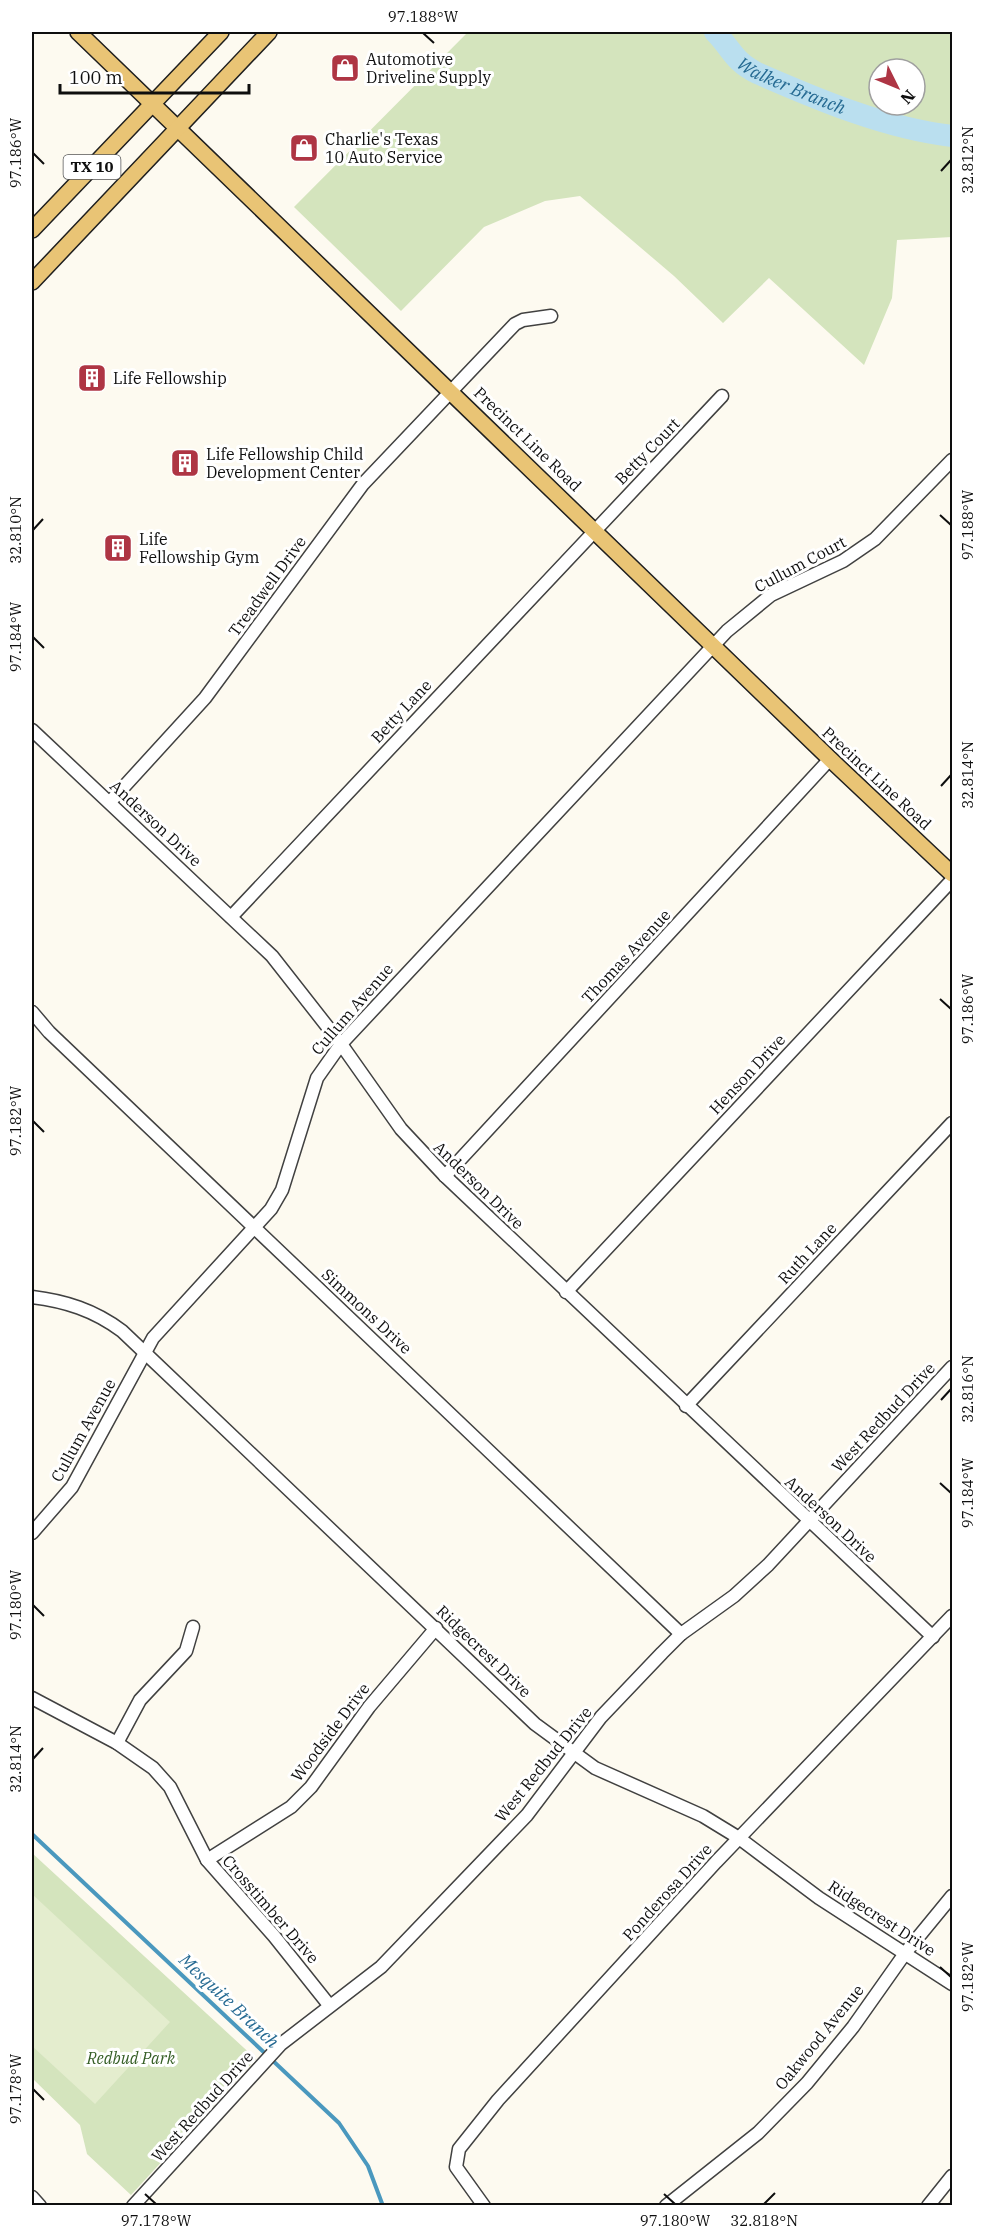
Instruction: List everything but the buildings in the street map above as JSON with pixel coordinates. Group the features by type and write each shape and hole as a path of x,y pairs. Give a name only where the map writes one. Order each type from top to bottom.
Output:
{"main road":[{"name":"Precinct Line Road","path":"78,32 451,389 830,759 952,874"},
{"name":"TX 10","path":"32,230 221,32"},
{"name":"TX 10","path":"32,282 269,32"}],"street":[{"name":"Treadwell Drive","path":"110,802 206,698 363,484 515,324 524,320 551,316"},
{"name":"Betty Court","path":"595,529 722,396"},
{"name":"Cullum Court","path":"713,644 771,595 843,561 875,539 952,460"},
{"name":"Betty Lane","path":"231,917 595,529"},
{"name":"Cullum Avenue","path":"32,1533 72,1487 94,1451 144,1351 271,1209 282,1190 317,1078 341,1044 713,644"},
{"name":"Anderson Drive","path":"32,730 272,956 341,1044 401,1129 445,1176 933,1637"},
{"name":"Thomas Avenue","path":"445,1176 830,759"},
{"name":"Henson Drive","path":"566,1292 952,880"},
{"name":"Simmons Drive","path":"32,1012 49,1032 681,1634"},
{"name":"Ruth Lane","path":"686,1406 952,1123"},
{"name":"Ridgecrest Drive","path":"32,1297 53,1300 102,1315 144,1351 535,1724 574,1754 595,1768 703,1816 739,1838 819,1898 906,1952 952,1984"},
{"name":"West Redbud Drive","path":"133,2205 281,2044 381,1967 527,1815 601,1716 681,1634 734,1596 768,1565 952,1367"},
{"name":"Ponderosa Drive","path":"484,2205 456,2167 459,2149 498,2100 739,1838 952,1616"},
{"path":"117,1743 140,1700 186,1651 193,1627"},
{"name":"Woodside Drive","path":"207,1860 291,1807 310,1787 369,1707 436,1628"},
{"name":"Crosstimber Drive","path":"32,1698 117,1743 153,1768 170,1787 207,1860 274,1936 329,2005"},
{"name":"Oakwood Avenue","path":"666,2205 758,2133 807,2083 854,2027 906,1952 952,1896"},
{"path":"928,2205 952,2176"},
{"path":"32,2197 40,2205"}],"green space":[{"path":"468,32 949,32 952,34 952,237 897,240 892,298 864,365 769,278 723,323 674,276 580,196 545,201 484,227 401,311 294,207"},
{"name":"Redbud Park","path":"32,1853 256,2059 131,2195 87,2154 80,2125 32,2078"},
{"path":"32,1894 170,2022 95,2104 32,2046"}],"waterway":[{"name":"Walker Branch","path":"715,32 738,59 757,73 828,103 877,120 952,136"},
{"name":"Mesquite Branch","path":"32,1834 339,2123 368,2166 383,2206"}],"place":[{"name":"Automotive Driveline Supply","path":"345,68"},
{"name":"Charlie's Texas 10 Auto Service","path":"304,148"},
{"name":"Life Fellowship","path":"92,378"},
{"name":"Life Fellowship Child Development Center","path":"185,463"},
{"name":"Life Fellowship Gym","path":"118,548"}]}
